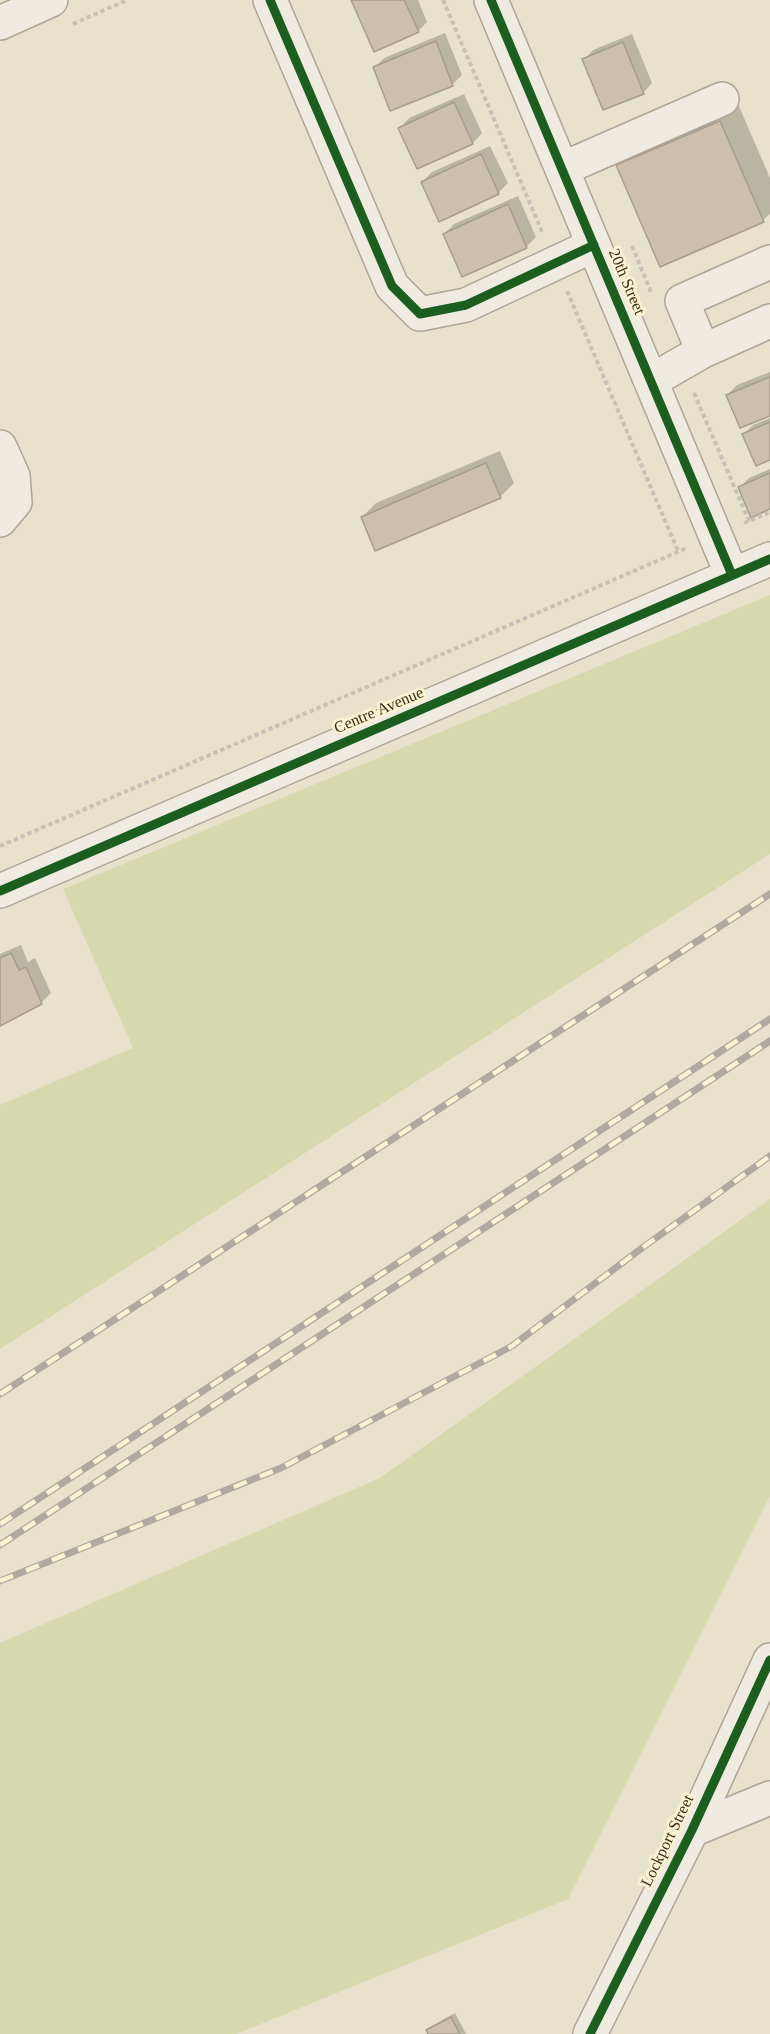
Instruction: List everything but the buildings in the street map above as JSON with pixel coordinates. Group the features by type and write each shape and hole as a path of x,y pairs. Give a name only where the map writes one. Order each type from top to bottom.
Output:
{"street":[{"path":"270,0 392,286 420,314 466,304 594,245"},
{"name":"20th Street","path":"491,0 732,575"},
{"path":"562,169 722,99"},
{"path":"692,357 682,301 770,262"},
{"path":"651,381 692,357 770,321"},
{"path":"0,447 13,477 15,502 0,520"},
{"name":"Centre Avenue","path":"0,891 770,559"},
{"name":"Lockport Street","path":"590,2034 692,1830 770,1660"},
{"path":"692,1830 770,1798"}],"path":[{"path":"630,243 653,298"},
{"path":"692,357 749,521"},
{"path":"0,846 770,512"}],"green space":[{"path":"770,595 770,854 0,1349 0,1105 133,1048 63,889"},
{"path":"770,1199 770,1496 568,1899 236,2034 0,2034 0,1643 380,1478"}],"railway":[{"path":"0,1394 770,894"},
{"path":"0,1524 770,1019"},
{"path":"0,1545 770,1041"},
{"path":"0,1581 281,1468 512,1346 642,1248 770,1156"}],"cycle path":[{"path":"270,0 392,286 420,314 466,305 594,245"},
{"path":"491,0 732,575"},
{"path":"0,891 770,559"},
{"path":"590,2034 692,1830 770,1660"}]}
